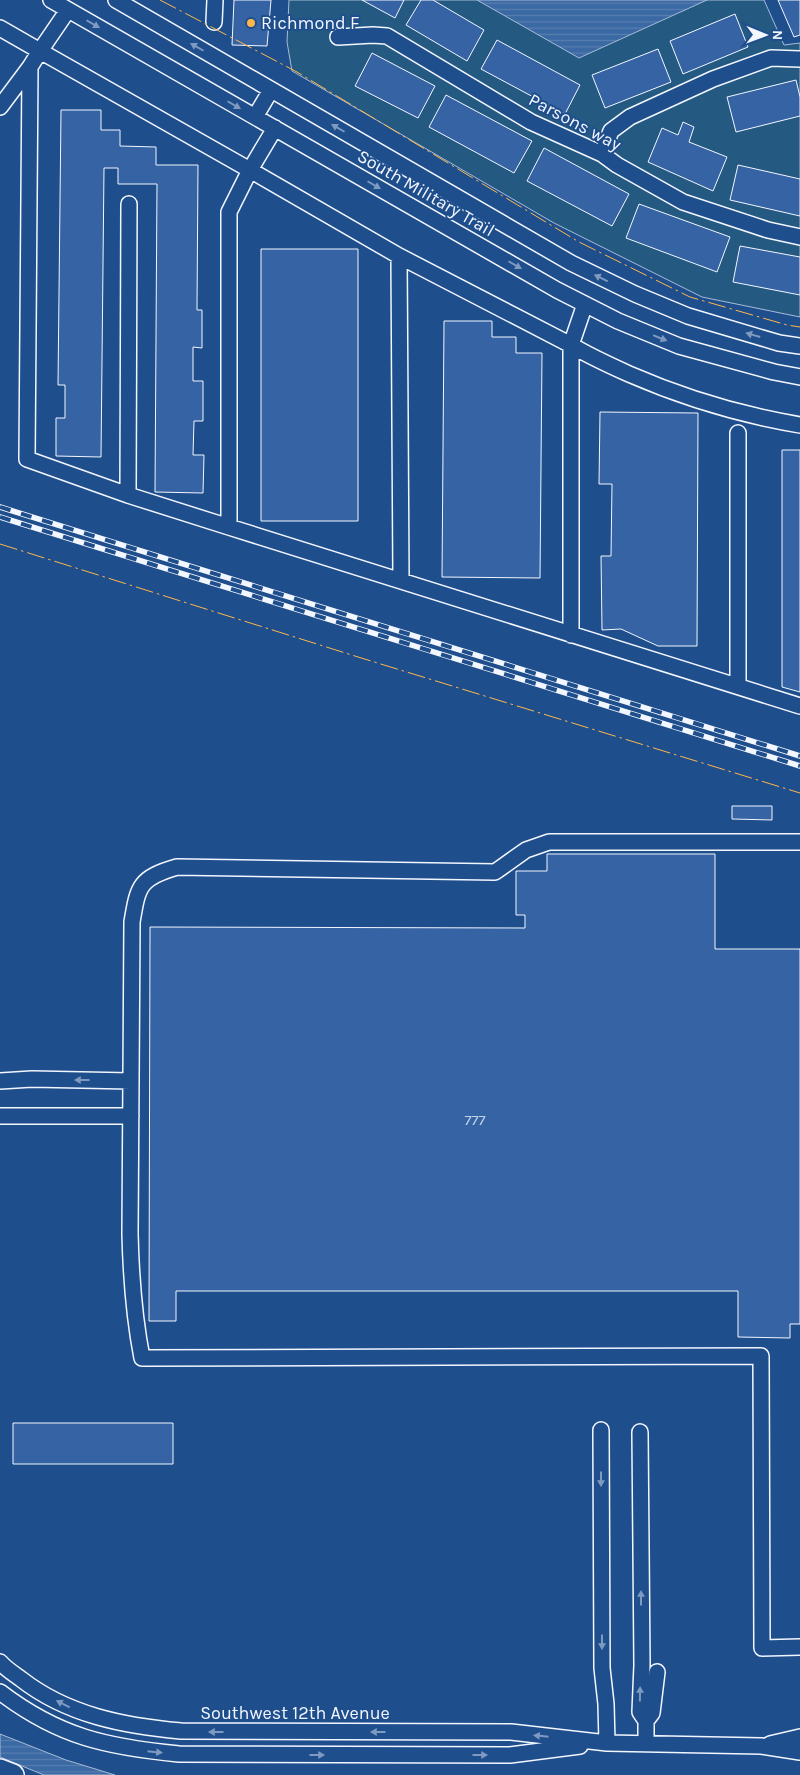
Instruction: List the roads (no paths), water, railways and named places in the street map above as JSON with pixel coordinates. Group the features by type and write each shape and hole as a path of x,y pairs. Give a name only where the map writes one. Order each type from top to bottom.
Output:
{"highway":[{"path":"0,1770 13,1775"}],"street":[{"name":"South Military Trail","path":"51,0 618,322 679,346 774,372 800,376"},
{"name":"South Military Trail","path":"117,0 571,263 688,316 778,343 800,346"},
{"path":"214,22 215,0"},
{"path":"0,106 5,91 30,67 68,10"},
{"path":"0,28 399,256 588,355 666,390 715,406 800,425"},
{"name":"Parsons way","path":"338,37 387,36 531,122 602,154 617,165 683,202 768,230 800,237"},
{"path":"602,154 611,131 630,117 713,79 771,58 800,59"},
{"path":"30,67 27,459 128,495 800,706"},
{"path":"255,117 271,90"},
{"path":"229,527 229,212 250,170 275,128"},
{"path":"128,495 129,204"},
{"path":"399,256 401,580"},
{"path":"571,634 571,345 586,304"},
{"path":"738,433 738,686"},
{"path":"800,842 549,842 526,850 495,872 176,866 155,873 144,883 137,894 132,922 131,1081 131,1271 137,1333 142,1358 761,1356 762,1648 800,1647"},
{"path":"0,1081 131,1081"},
{"path":"0,1116 131,1116"},
{"path":"601,1430 602,1668 606,1704 607,1743"},
{"path":"640,1432 642,1665 640,1712 646,1721 646,1744"},
{"name":"Southwest 12th Avenue","path":"0,1662 31,1687 69,1708 109,1721 181,1732 511,1732 607,1743 761,1746 800,1752"},
{"path":"646,1721 652,1713 657,1672"},
{"name":"Southwest 12th Avenue","path":"0,1692 40,1719 62,1730 85,1739 143,1751 179,1754 510,1755 607,1743"},
{"name":"Southwest 12th Avenue","path":"761,1746 800,1737"}],"railway":[{"path":"0,507 800,756"},
{"path":"0,517 800,766"}],"place":[{"name":"Richmond F","path":"251,23"}]}
